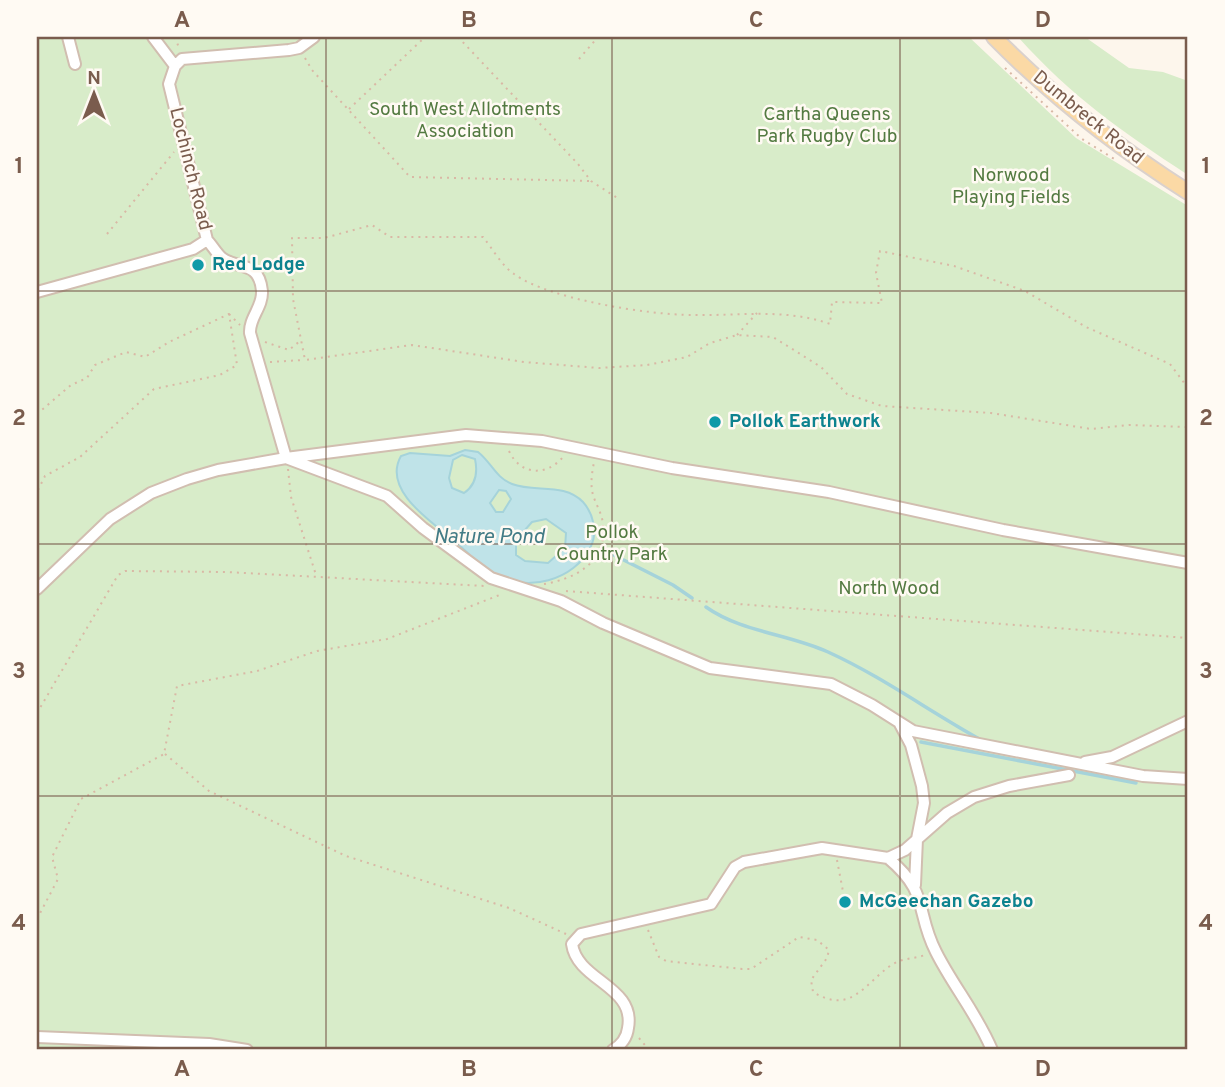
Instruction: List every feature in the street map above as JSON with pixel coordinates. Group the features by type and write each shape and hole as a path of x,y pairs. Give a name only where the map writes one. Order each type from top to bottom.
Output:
{"main road":[{"name":"Dumbreck Road","path":"995,37 1059,100 1126,153 1188,192"}],"street":[{"path":"68,37 75,64"},
{"path":"153,37 175,66 183,59 299,48 314,37"},
{"name":"Lochinch Road","path":"37,292 193,249 207,240 169,83 175,66"},
{"path":"207,240 223,259 250,267 260,282 262,293 249,324 250,333 286,458"},
{"path":"37,589 110,519 151,493 218,470 442,437 508,437 595,451 685,470 829,492 1003,530 1188,563"},
{"path":"286,458 387,496 491,578 561,601 603,623 710,668 831,684 872,705 913,731 1143,776 1188,779"},
{"path":"1075,764 1112,757 1188,721"},
{"path":"900,724 911,746 924,803 916,839 915,885 935,951 976,1016 992,1050"},
{"path":"888,858 947,813 985,793 1069,775"},
{"path":"613,1050 619,1046 630,1019 622,999 582,965 573,950 575,938 581,934 711,904 736,867 744,862 797,850 835,849 888,858 915,885"},
{"path":"37,1037 209,1044 247,1050"}],"path":[{"path":"348,110 425,37"},
{"path":"458,37 591,181 619,199"},
{"path":"579,59 598,37"},
{"path":"299,48 312,70 410,177 591,181"},
{"path":"107,234 184,141"},
{"path":"305,360 293,299 292,238 324,238 372,225 390,237 483,237 514,274 551,291 618,307 690,316 757,313 805,315 830,324 832,302 882,303 876,273 880,251 954,266 1025,292 1086,327 1170,364 1188,388"},
{"path":"737,335 757,313"},
{"path":"229,314 250,333 289,350 301,341"},
{"path":"229,314 237,365"},
{"path":"37,414 71,385 87,378 95,365 126,352 145,357 169,342 229,314"},
{"path":"37,492 45,476 80,457 154,388 220,375 237,365 305,360 412,345 524,362 599,368 647,365 687,357 710,343 737,335 773,337 821,367 847,394 882,406 991,413 1091,429 1129,425 1188,427"},
{"path":"508,437 510,455 520,466 530,470 551,468 564,454 565,446"},
{"path":"542,584 568,580 592,562 598,553 603,540 604,524 592,491 595,451"},
{"path":"286,458 291,497 316,576"},
{"path":"164,754 177,686 257,670 317,651 387,639 517,588"},
{"path":"37,919 58,879 52,857 80,799 164,754"},
{"path":"164,754 209,791 346,856 509,908 575,938"},
{"path":"835,849 845,902"},
{"path":"641,921 650,932 659,957 666,961 751,969 799,937 817,940 829,950 827,958 811,980 813,992 827,999 852,997 892,964 935,951"},
{"path":"628,1027 649,1050"}],"green space":[{"name":"North Wood","path":"37,37 969,37 1076,138 1188,206 1188,1050 37,1050"},
{"path":"1018,37 1085,37 1129,68 1163,72 1188,81 1188,175 1098,112 1058,78"}],"water":[{"name":"Nature Pond","path":"465,450 478,452 502,478 512,484 567,492 583,502 594,529 593,541 584,558 562,575 535,583 507,580 484,567 424,516 404,494 398,482 397,469 401,456 410,453 450,456","holes":["462,455 475,459 476,469 474,482 464,493 452,488 449,478 453,460","499,490 506,491 511,499 503,512 496,512 490,503","546,519 566,533 565,548 548,563 525,561 516,555 516,540 532,522"]}],"waterway":[{"path":"602,549 673,585 692,598"},
{"path":"706,607 734,622 828,652 868,672 983,741"},
{"path":"921,742 1136,783"}],"place":[{"name":"Red Lodge","path":"198,265"},
{"name":"Pollok Earthwork","path":"715,422"},
{"name":"McGeechan Gazebo","path":"845,902"}],"park label":[{"name":"South West Allotments Association","path":"465,121"},
{"name":"Cartha Queens Park Rugby Club","path":"827,126"},
{"name":"Norwood Playing Fields","path":"1011,187"},
{"name":"Pollok Country Park","path":"612,544"}]}
